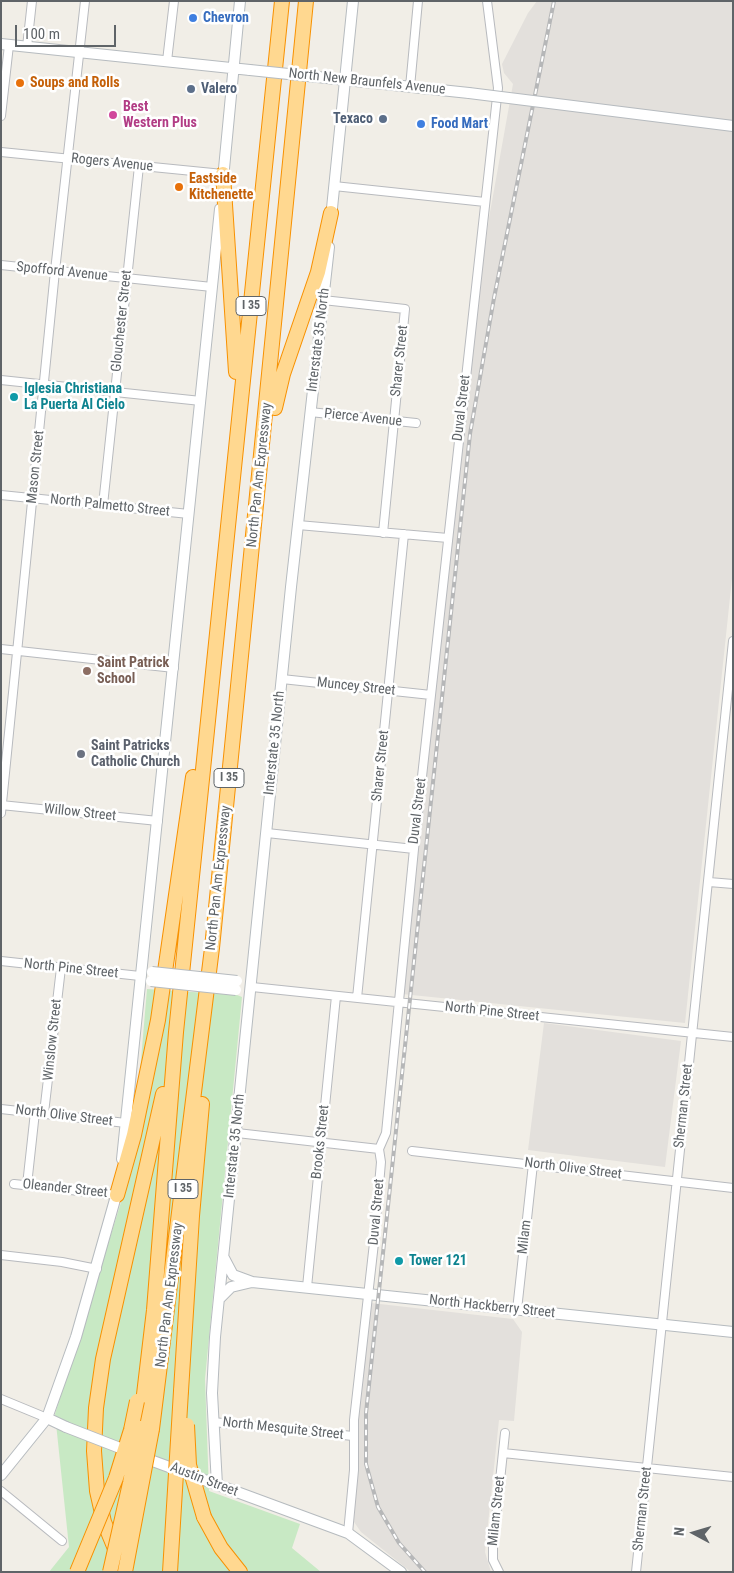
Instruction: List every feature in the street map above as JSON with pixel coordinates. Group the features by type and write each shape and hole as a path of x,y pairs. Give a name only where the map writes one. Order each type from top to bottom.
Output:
{"highway":[{"name":"North Pan Am Expressway","path":"110,1572 130,1483 146,1428 148,1361 176,1032 280,28 281,1"},
{"name":"North Pan Am Expressway","path":"126,1572 212,948 308,1"},
{"path":"221,584 236,369 224,174"},
{"path":"246,609 267,491 278,392 318,272 331,213"},
{"path":"117,1195 134,1135 158,1020 200,726 212,676"},
{"path":"170,1572 184,1391 212,948"},
{"path":"126,1572 110,1537 96,1491 94,1451 96,1408 103,1359 176,1032"},
{"path":"77,1572 116,1478 131,1430 148,1300 155,1281"},
{"path":"184,1391 189,1465 204,1517 221,1548 240,1572"}],"main road":[{"path":"1,1475 47,1418 61,1384 97,1269 117,1195 174,668 240,1"},
{"name":"Interstate 35 North","path":"217,1485 212,1368 353,1"},
{"name":"North New Braunfels Avenue","path":"5,44 469,93 733,126"},
{"name":"North Pine Street","path":"140,976 252,987"},
{"name":"North Hackberry Street","path":"223,1255 233,1274 252,1282 733,1332"},
{"name":"North Hackberry Street","path":"219,1299 231,1287 252,1282"},
{"name":"Austin Street","path":"47,1418 120,1448 348,1533 402,1572"}],"street":[{"path":"27,47 32,1"},
{"name":"Mason Street","path":"2,808 55,271 85,1"},
{"path":"168,61 174,1"},
{"path":"410,87 418,1"},
{"name":"Duval Street","path":"348,1533 354,1470 353,1436 379,1197 381,1162 379,1149 386,1133 414,849 498,88 487,1"},
{"path":"1,116 5,44"},
{"name":"Rogers Avenue","path":"1,152 224,174"},
{"name":"Glouchester Street","path":"103,505 139,166"},
{"path":"334,186 484,202"},
{"name":"Spofford Avenue","path":"1,265 212,287"},
{"name":"Sharer Street","path":"323,300 405,309 383,533"},
{"path":"1,380 201,401"},
{"name":"Pierce Avenue","path":"310,412 416,423"},
{"name":"North Palmetto Street","path":"1,495 189,514"},
{"path":"298,525 448,538"},
{"name":"Sharer Street","path":"357,998 404,534"},
{"name":"Sherman Street","path":"636,1572 733,641"},
{"path":"1,649 174,668"},
{"name":"Muncey Street","path":"282,679 431,695"},
{"path":"723,738 733,738"},
{"name":"Willow Street","path":"2,808 158,821"},
{"path":"266,833 414,849"},
{"path":"709,882 733,884"},
{"name":"North Pine Street","path":"1,961 140,976"},
{"name":"Winslow Street","path":"44,1113 61,968"},
{"name":"North Pine Street","path":"252,987 733,1037"},
{"name":"Brooks Street","path":"307,1288 336,996"},
{"name":"North Olive Street","path":"1,1109 126,1123"},
{"path":"27,1185 35,1112"},
{"path":"237,1133 379,1149"},
{"name":"North Olive Street","path":"412,1151 733,1188"},
{"name":"Milam","path":"517,1310 533,1164"},
{"name":"Oleander Street","path":"14,1184 117,1195"},
{"path":"1,1255 62,1262 97,1269"},
{"name":"Austin Street","path":"1,1399 47,1418"},
{"name":"North Mesquite Street","path":"213,1422 353,1436"},
{"name":"Milam Street","path":"498,1570 493,1547 505,1433"},
{"path":"503,1453 733,1477"},
{"path":"1,1491 62,1541"}],"shaded area":[{"path":"537,1 733,1 733,569 685,1023 402,994 463,413 489,218 513,84 504,73 502,64 528,13"},
{"path":"544,1023 681,1041 665,1167 528,1150"},
{"path":"371,1303 513,1319 522,1332 514,1421 499,1420 485,1552 491,1572 411,1572 361,1532 354,1522 357,1427"}],"green space":[{"path":"147,989 237,995 242,997 205,1379 209,1491 300,1524 292,1548 321,1572 49,1572 69,1547 55,1414 122,1199 138,1095"}],"railway":[{"path":"425,1572 399,1543 378,1507 366,1464 366,1413 470,434 494,298 554,1"}],"place":[{"name":"Chevron","path":"193,18"},
{"name":"Soups and Rolls","path":"20,83"},
{"name":"Valero","path":"191,89"},
{"name":"Best Western Plus","path":"113,115"},
{"name":"Texaco","path":"383,119"},
{"name":"Food Mart","path":"421,124"},
{"name":"Eastside Kitchenette","path":"179,187"},
{"name":"Iglesia Christiana La Puerta Al Cielo","path":"14,397"},
{"name":"Saint Patrick School","path":"87,671"},
{"name":"Saint Patricks Catholic Church","path":"81,754"},
{"name":"Tower 121","path":"399,1261"}]}
